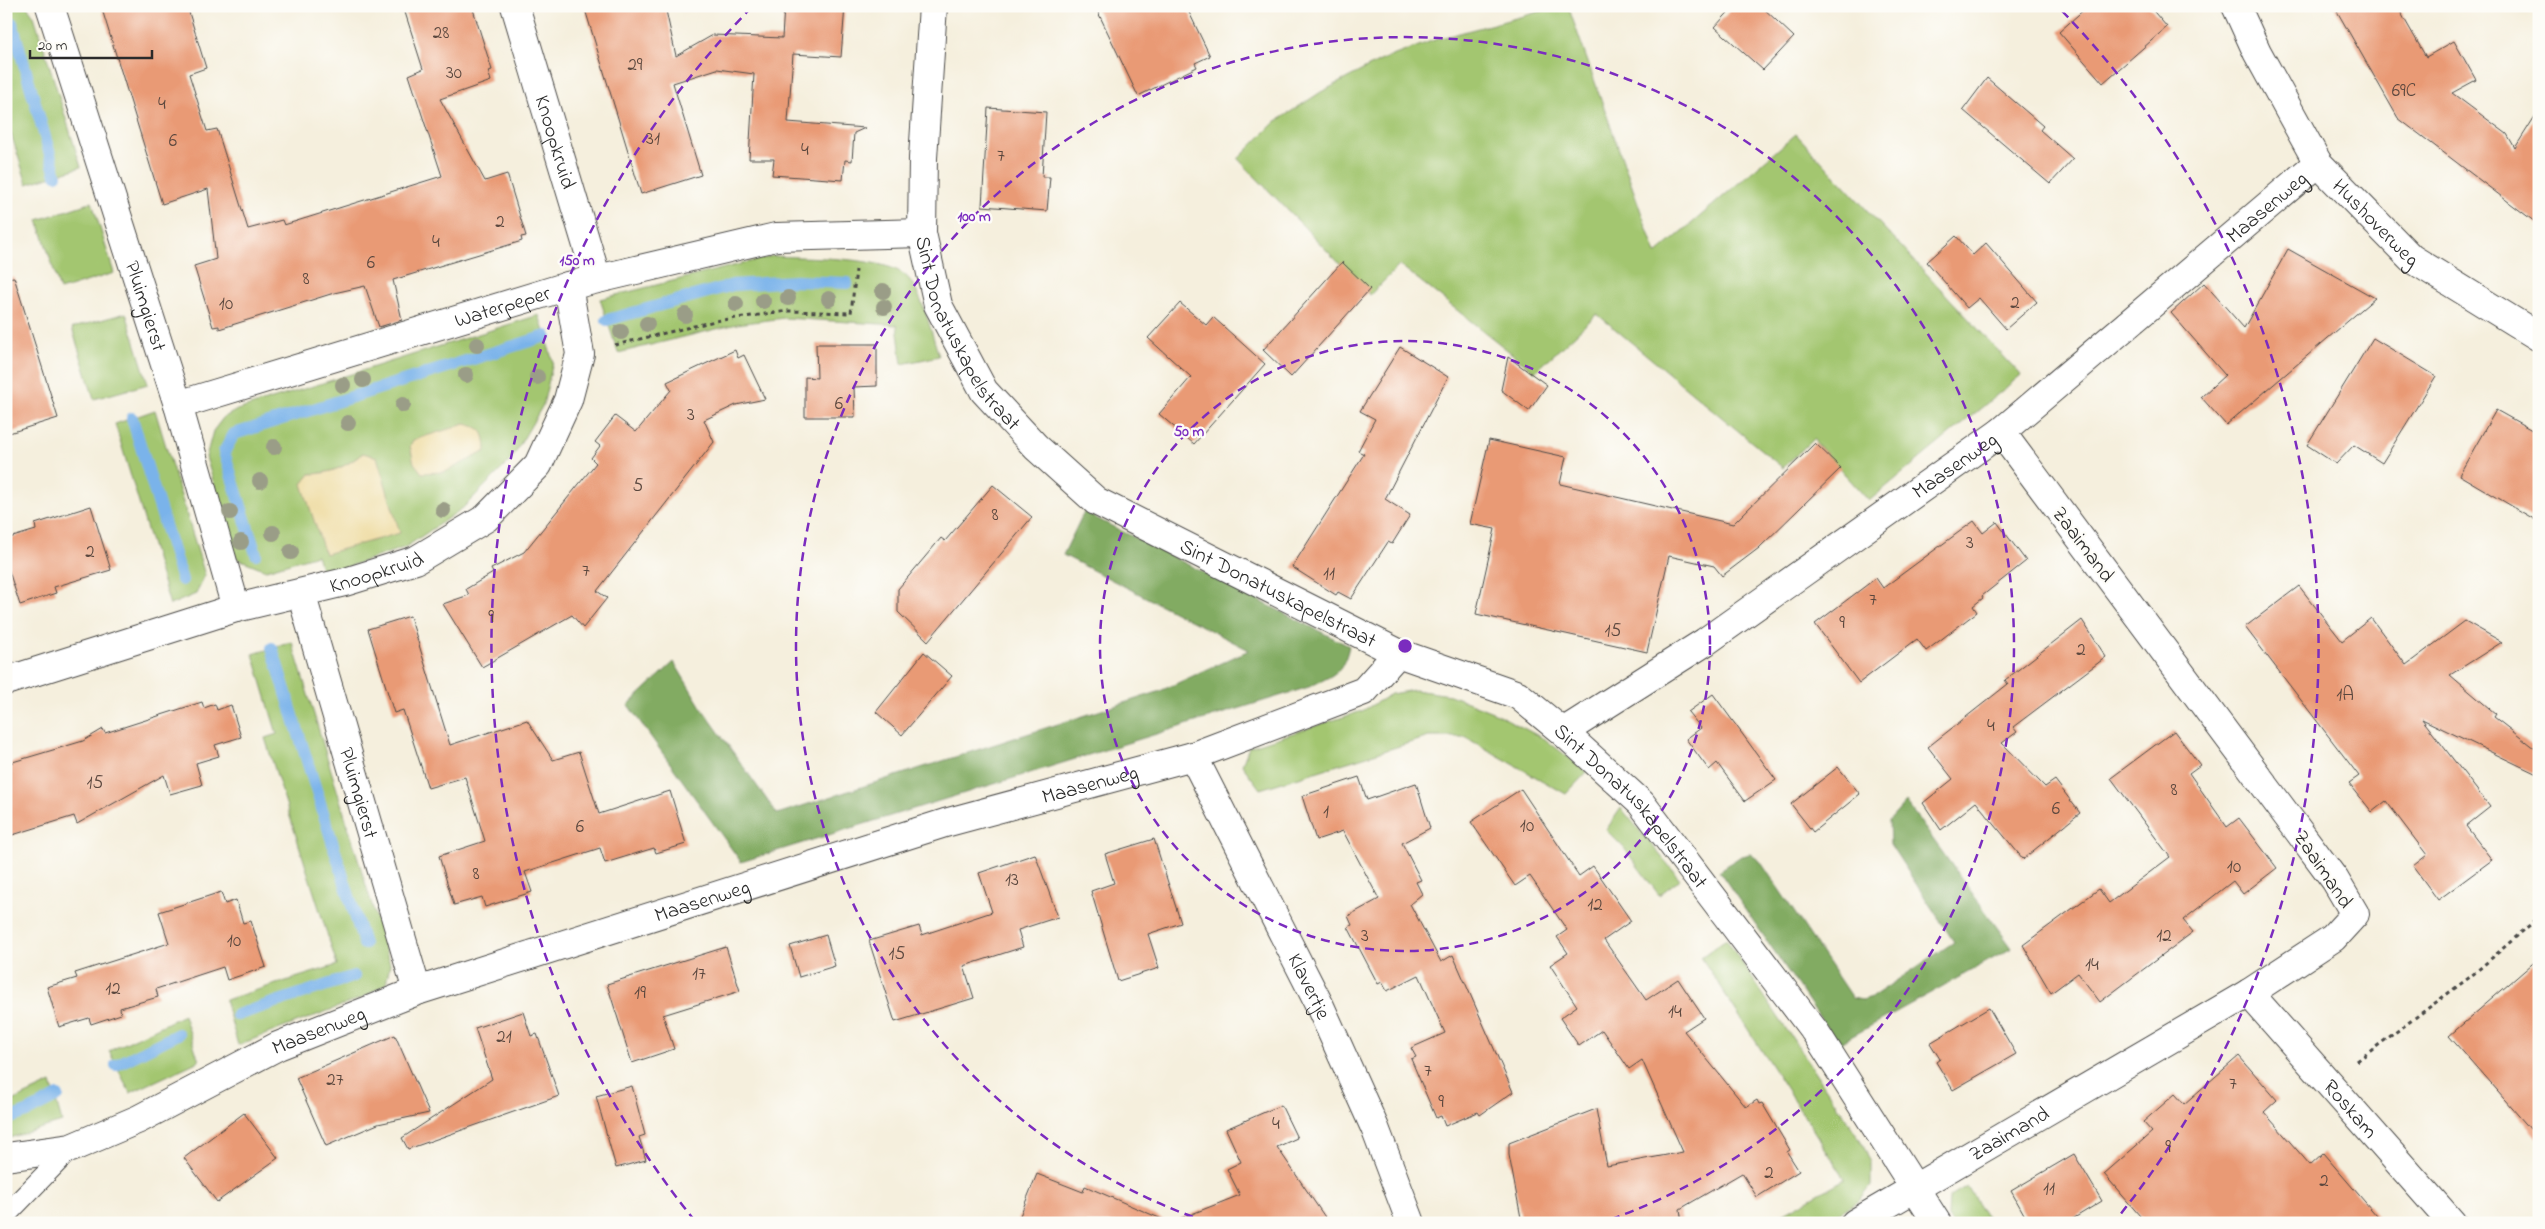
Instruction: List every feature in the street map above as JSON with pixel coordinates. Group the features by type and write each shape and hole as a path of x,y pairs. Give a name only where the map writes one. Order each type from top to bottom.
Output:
{"street":[{"name":"Pluimgierst","path":"50,6 178,405 236,608"},
{"name":"Knoopkruid","path":"515,6 596,279"},
{"name":"Sint Donatuskapelstraat","path":"933,6 923,158 922,233 938,306 984,391 1036,447 1096,500 1398,653 1518,695 1563,732 1641,803 1816,1033 1937,1223"},
{"name":"Hushoverweg","path":"2236,6 2256,52 2318,163 2411,258 2539,337"},
{"name":"Maasenweg","path":"1563,732 1705,642 2001,432 2318,163"},
{"name":"Waterpeper","path":"178,405 568,286 776,237 922,233"},
{"name":"Knoopkruid","path":"6,681 236,608 345,582 416,560 486,518 538,465 568,400 580,354 568,286"},
{"name":"Zaaimand","path":"1855,1223 2250,993 2333,938 2355,914 2335,880 2001,432"},
{"name":"Pluimgierst","path":"301,593 416,991"},
{"name":"Maasenweg","path":"6,1157 71,1148 139,1119 278,1046 416,991 945,823 1193,756 1364,691 1398,653"},
{"name":"Klavertje","path":"1193,756 1319,1004 1375,1128 1411,1223"},
{"name":"Roskam","path":"2250,993 2452,1223"}],"lane":[{"path":"6,1215 71,1148"}],"path":[{"path":"580,354 716,321 788,311 851,314 860,235"},
{"path":"2329,1083 2470,977 2539,917"}],"green space":[{"path":"6,6 27,6 34,16 81,167 27,184 6,118"},
{"path":"1561,6 1568,6 1656,254 1796,134 2021,375 1869,501 1813,439 1783,468 1597,314 1535,372 1400,265 1370,295 1238,159 1275,122 1321,92 1382,60 1437,39"},
{"path":"92,202 114,273 60,290 38,220"},
{"path":"773,256 861,261 879,264 905,275 911,281 921,301 939,356 902,364 897,325 784,318 737,324 618,353 600,299"},
{"path":"126,313 148,384 94,399 72,328"},
{"path":"539,315 553,362 543,405 511,460 463,508 406,547 323,575 317,555 266,570 236,558 206,457 213,431 223,418 237,410","holes":["363,453 325,554 310,474 325,473 338,468 351,462"]},
{"path":"155,410 205,575 196,594 170,605 115,424"},
{"path":"1084,512 1349,646 1344,663 1331,676 1309,687 741,862 628,705 674,662 701,707 777,814 1158,692 1249,650 1063,555"},
{"path":"292,642 390,964 386,984 362,998 238,1045 225,1000 337,965 265,738 277,734 253,654"},
{"path":"1414,690 1450,695 1495,713 1546,740 1587,772 1566,794 1465,737 1429,737 1260,789 1242,765 1249,747 1362,711 1391,694"},
{"path":"1906,802 2012,948 1838,1044 1719,871 1741,856 1750,854 1760,861 1852,998 1862,1000 1872,997 1954,942 1890,844 1889,821"},
{"path":"1621,808 1680,879 1659,895 1624,848 1606,830"},
{"path":"1726,939 1863,1144 1871,1163 1871,1185 1859,1201 1821,1223 1774,1223 1772,1220 1845,1179 1701,957"},
{"path":"184,1015 199,1061 130,1093 109,1051"},
{"path":"51,1083 62,1122 6,1139 6,1104"},
{"path":"1967,1186 1990,1223 1952,1223 1948,1217 1949,1197"}],"sand":[{"path":"465,424 476,427 482,432 486,451 445,472 422,473 414,463 410,446 413,440"},
{"path":"363,453 377,457 400,533 325,554 302,484 310,474 325,473 338,468 351,462"}],"building":[{"path":"101,6 187,6 206,68 189,74 207,131 217,129 248,229 282,220 284,225 442,176 409,75 423,69 403,6 472,6 492,70 488,71 491,81 440,99 485,181 507,174 526,236 521,237 522,241 393,280 402,320 379,327 365,286 334,293 219,329 219,326 213,327 194,266 216,259 208,189 162,204"},
{"path":"584,6 665,6 676,56 713,35 782,38 784,6 845,6 841,57 793,54 788,122 865,128 854,133 852,161 845,160 843,180 772,175 774,159 749,159 754,74 717,69 673,83 701,175 641,194"},
{"path":"1095,6 1186,6 1210,56 1195,63 1197,67 1138,96"},
{"path":"1734,6 1761,6 1794,37 1763,70 1715,27"},
{"path":"2088,6 2149,6 2167,27 2103,83 2059,32"},
{"path":"2334,6 2397,6 2426,57 2454,41 2476,80 2452,93 2507,134 2515,148 2539,110 2539,225 2398,118"},
{"path":"1987,78 2043,126 2040,130 2073,159 2050,184 1963,110"},
{"path":"988,108 1046,112 1042,177 1050,177 1047,211 982,206"},
{"path":"1956,236 1973,255 1986,243 2037,302 2006,329 1979,298 1967,308 1927,262"},
{"path":"2288,249 2375,298 2226,425 2201,397 2225,375 2171,313 2204,283 2244,328"},
{"path":"1342,262 1370,289 1291,377 1263,350"},
{"path":"14,277 58,418 6,434 6,278"},
{"path":"1180,303 1206,325 1213,317 1265,364 1194,444 1159,414 1191,377 1148,338"},
{"path":"2373,338 2436,376 2382,463 2354,445 2336,464 2307,445"},
{"path":"816,344 877,344 877,386 854,387 855,417 805,417 805,377 817,378"},
{"path":"1400,347 1448,377 1385,499 1410,515 1392,544 1388,542 1351,599 1338,592 1336,595 1292,567 1364,454 1358,451 1375,419 1360,411"},
{"path":"735,350 738,358 744,355 765,399 736,405 704,420 714,442 597,591 607,598 583,628 572,615 482,667 443,604 469,595 466,589 493,573 491,569 524,552 596,463 591,458 600,446 595,442 615,416 636,432 671,390 667,382"},
{"path":"1508,357 1547,385 1529,411 1501,390"},
{"path":"2496,410 2539,434 2539,522 2459,475"},
{"path":"1489,440 1566,457 1560,484 1733,524 1815,443 1841,468 1759,548 1722,576 1714,566 1669,556 1647,652 1476,614 1495,529 1470,524"},
{"path":"993,485 1032,517 928,641 898,612 898,589 941,538 945,541"},
{"path":"91,506 111,570 54,587 56,593 20,605 6,562 6,539 36,530 35,524"},
{"path":"1974,521 1983,533 1997,522 2026,561 1982,596 1983,598 1973,606 1977,612 1926,651 1917,639 1859,683 1815,624 1876,578 1883,588"},
{"path":"2299,586 2342,641 2371,618 2406,665 2465,621 2502,642 2450,675 2496,714 2494,717 2539,752 2539,775 2422,719 2490,807 2466,826 2492,860 2438,900 2413,866 2427,855 2386,801 2372,812 2349,783 2359,776 2245,627"},
{"path":"410,616 450,745 527,720 553,760 579,752 599,814 670,791 686,844 656,853 654,848 605,863 600,848 525,872 532,892 485,907 482,897 454,905 439,856 485,841 465,777 428,788 403,710 394,713 368,629"},
{"path":"2082,620 2106,657 2013,727 2017,732 2002,743 2045,787 2055,780 2080,813 2023,859 1976,802 1941,830 1923,803 1953,779 1928,747 2008,684 2005,680"},
{"path":"924,652 952,676 902,735 876,712"},
{"path":"1713,694 1776,780 1745,801 1717,763 1709,770 1686,739 1701,728 1688,712"},
{"path":"202,702 204,708 215,704 217,710 231,705 241,737 215,745 219,756 196,763 202,785 170,794 164,775 77,824 74,816 6,837 6,764 83,741 103,729 105,733"},
{"path":"2174,731 2200,765 2189,773 2227,827 2239,818 2277,868 2243,894 2233,881 2183,920 2193,932 2100,1002 2078,973 2051,993 2023,945 2099,889 2109,903 2170,857 2111,778"},
{"path":"1838,767 1860,794 1813,832 1791,804"},
{"path":"1359,777 1367,800 1416,783 1430,828 1402,843 1421,880 1416,882 1422,894 1410,904 1441,962 1453,955 1513,1092 1480,1115 1478,1112 1445,1126 1441,1116 1436,1118 1411,1059 1416,1057 1411,1048 1445,1033 1419,975 1387,991 1382,982 1378,984 1348,927 1352,925 1348,916 1379,899 1343,831 1316,840 1302,796"},
{"path":"1521,789 1579,876 1593,866 1631,921 1604,940 1646,1000 1678,979 1704,1018 1684,1031 1746,1107 1757,1100 1759,1104 1762,1103 1790,1150 1787,1152 1799,1171 1757,1197 1742,1173 1680,1209 1682,1223 1522,1223 1509,1155 1509,1143 1596,1109 1607,1166 1683,1152 1642,1060 1629,1069 1602,1030 1579,1046 1560,1018 1577,1006 1550,965 1568,953 1557,937 1567,930 1530,876 1515,886 1471,822"},
{"path":"1154,839 1181,923 1148,934 1159,968 1118,981 1091,891 1114,883 1105,854"},
{"path":"1035,854 1058,917 1018,930 1023,947 964,966 974,998 895,1022 869,941 919,926 922,935 992,912 979,873"},
{"path":"221,892 225,904 236,900 243,923 251,921 266,967 227,980 223,967 156,989 158,997 120,1008 121,1014 91,1024 89,1018 59,1027 47,987 77,978 75,973 169,943 159,912"},
{"path":"826,935 835,966 799,977 790,946"},
{"path":"726,947 740,991 663,1015 674,1049 632,1063 607,984"},
{"path":"2539,958 2539,1139 2449,1036"},
{"path":"1989,1008 2016,1054 1953,1090 1936,1062 1940,1059 1930,1043"},
{"path":"523,1012 531,1036 537,1034 559,1096 408,1149 402,1138 492,1079 475,1028"},
{"path":"395,1035 429,1113 378,1124 326,1146 296,1078"},
{"path":"2239,1056 2277,1100 2264,1112 2310,1165 2323,1153 2383,1223 2146,1223 2104,1174 2152,1132 2143,1122 2175,1094 2184,1104"},
{"path":"632,1086 645,1135 639,1137 646,1160 616,1168 596,1096"},
{"path":"1281,1105 1297,1138 1277,1147 1329,1223 1174,1223 1174,1221 1240,1195 1227,1169 1241,1162 1226,1129"},
{"path":"244,1113 278,1158 217,1202 184,1158"},
{"path":"2074,1154 2102,1201 2066,1223 2029,1223 2011,1191"},
{"path":"1037,1174 1083,1192 1085,1186 1171,1223 1017,1223"}],"waterway":[{"path":"12,23 56,175"},
{"path":"607,320 733,285 796,281 847,283"},
{"path":"256,554 224,452 234,434 546,336"},
{"path":"132,418 182,580"},
{"path":"272,648 364,944"},
{"path":"237,1015 354,976"},
{"path":"116,1065 178,1034"},
{"path":"6,1120 58,1096"}]}
